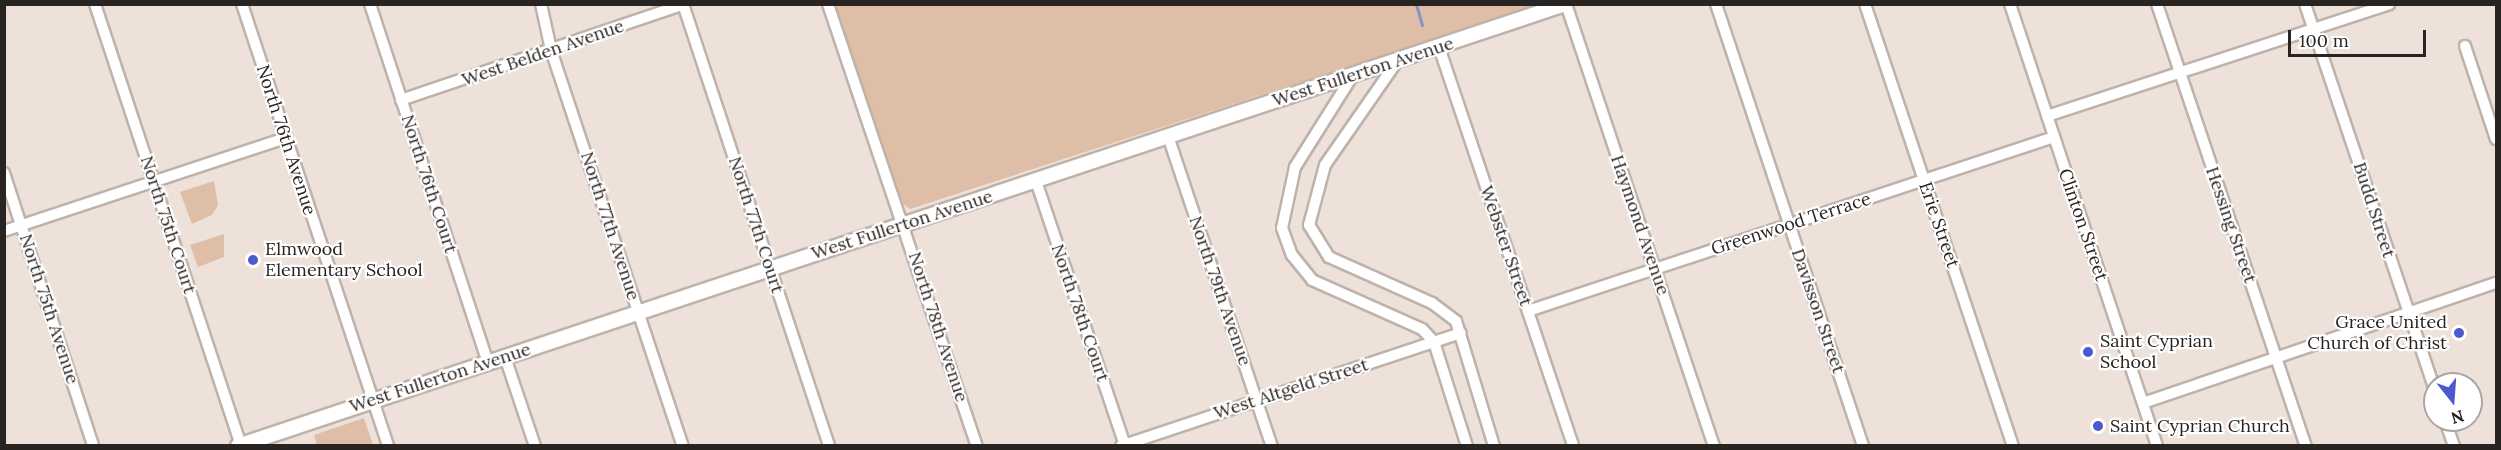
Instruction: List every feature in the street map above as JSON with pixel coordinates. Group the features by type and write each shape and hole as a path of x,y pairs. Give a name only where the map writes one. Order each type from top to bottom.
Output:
{"street":[{"name":"North 75th Court","path":"95,4 240,445"},
{"name":"North 76th Avenue","path":"242,4 388,446"},
{"name":"North 76th Court","path":"370,4 488,363"},
{"name":"North 77th Avenue","path":"541,4 551,50 683,446"},
{"name":"North 78th Avenue","path":"828,4 977,446"},
{"name":"West Fullerton Avenue","path":"240,445 1566,4"},
{"name":"Haymond Avenue","path":"1566,4 1714,446"},
{"name":"Davisson Street","path":"1716,4 1863,446"},
{"name":"Erie Street","path":"1865,4 2013,446"},
{"name":"Clinton Street","path":"2010,4 2157,446"},
{"name":"Hessing Street","path":"2157,4 2306,446"},
{"name":"Budd Street","path":"2305,4 2428,372"},
{"path":"2047,116 2389,4"},
{"name":"West Belden Avenue","path":"401,100 683,5"},
{"name":"North 77th Court","path":"683,5 829,446"},
{"name":"Webster Street","path":"1440,46 1573,446"},
{"path":"2465,46 2496,139"},
{"path":"1398,60 1325,165 1310,208 1309,225 1329,257 1432,303 1448,313 1461,333 1494,446"},
{"path":"1353,75 1295,167 1282,228 1292,255 1312,280 1422,329 1434,342 1467,446"},
{"name":"North 79th Avenue","path":"1168,136 1272,446"},
{"name":"Greenwood Terrace","path":"1528,311 2054,137"},
{"path":"4,231 286,138"},
{"name":"North 75th Avenue","path":"4,173 93,446"},
{"name":"North 78th Court","path":"1036,181 1124,445"},
{"path":"2143,403 2496,283"},
{"name":"West Altgeld Street","path":"1124,445 1461,333"},
{"path":"505,357 535,446"}],"shaded area":[{"path":"835,4 1539,5 910,209 903,204 896,186"},
{"path":"214,181 218,205 212,215 192,224 180,192"},
{"path":"224,234 224,257 198,267 190,245"},
{"path":"364,418 373,445 317,445 314,435"}],"waterway":[{"path":"1416,4 1422,25"}],"place":[{"name":"Elmwood Elementary School","path":"253,260"},
{"name":"Grace United Church of Christ","path":"2459,333"},
{"name":"Saint Cyprian School","path":"2088,352"},
{"name":"Saint Cyprian Church","path":"2098,426"}]}
